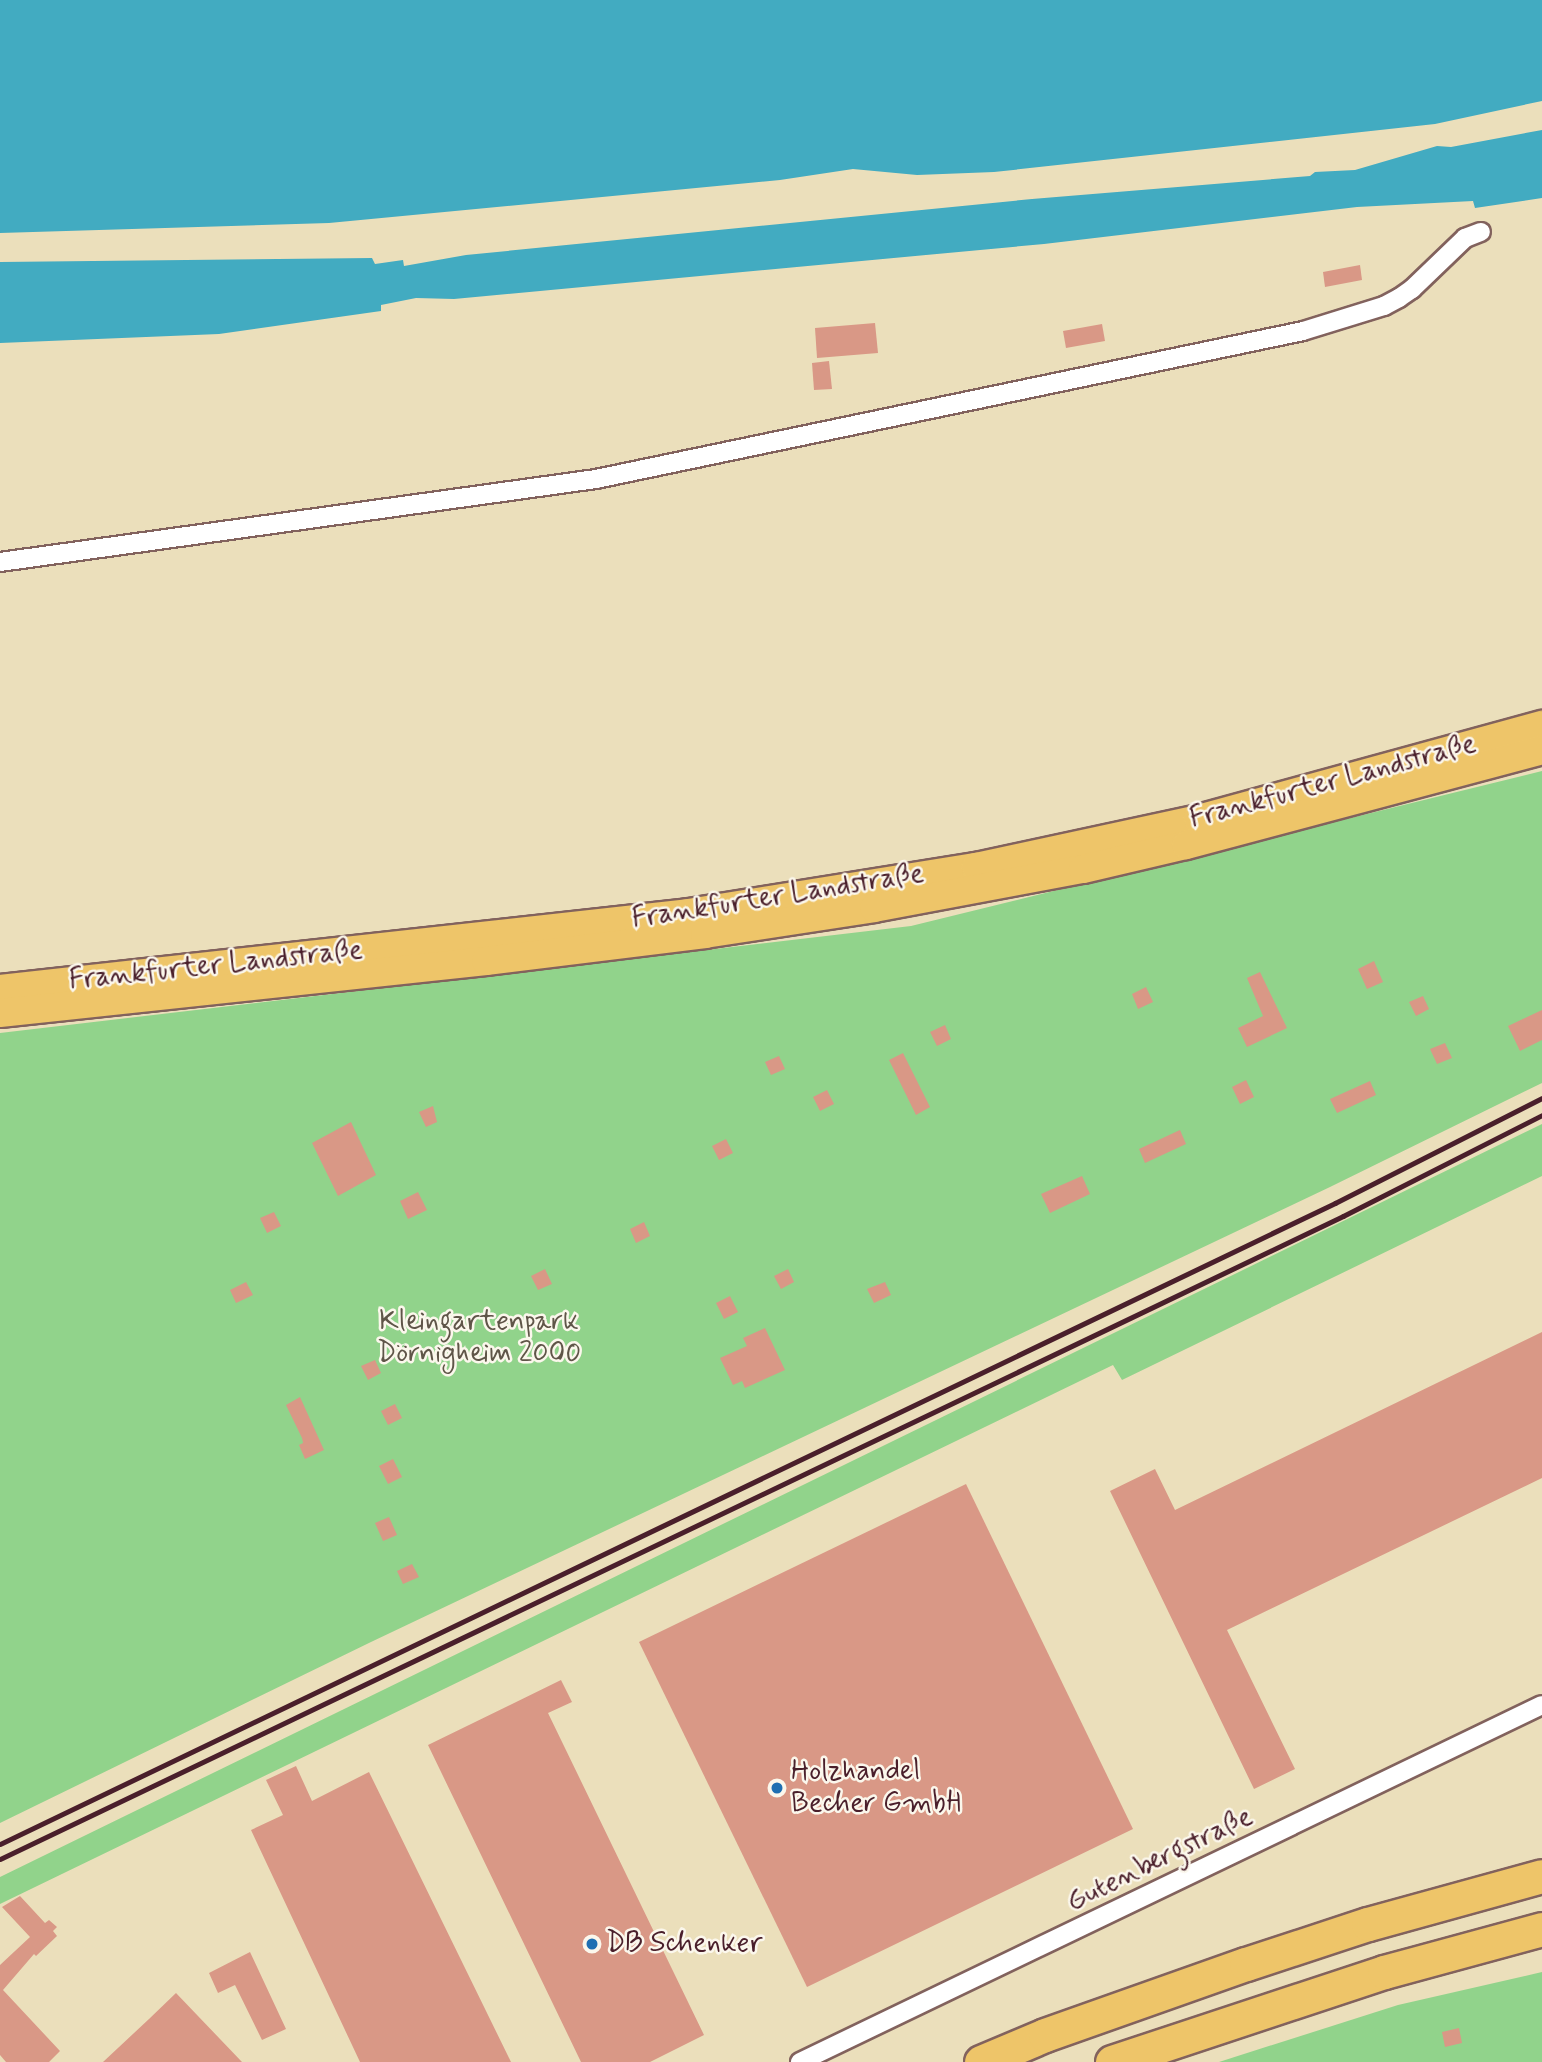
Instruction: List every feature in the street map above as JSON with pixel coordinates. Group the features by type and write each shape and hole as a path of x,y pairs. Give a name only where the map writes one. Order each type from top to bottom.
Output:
{"highway":[{"path":"981,2062 1045,2035 1246,1964 1368,1924 1542,1876"},
{"path":"1112,2062 1384,1972 1542,1928"}],"main road":[{"name":"Frankfurter Landstraße","path":"0,989 688,913 951,871 1079,847 1199,819 1542,726"},
{"name":"Frankfurter Landstraße","path":"0,1013 554,952 717,932 886,906 1083,869 1186,845 1542,750"}],"street":[{"path":"0,562 596,479 1303,331 1384,306 1399,298 1465,238 1481,232"},
{"name":"Gutenbergstraße","path":"800,2062 1542,1705"}],"green space":[{"name":"Kleingartenpark Dörnigheim 2000","path":"1542,771 1542,1083 1330,1187 371,1642 0,1823 0,1033 911,926"},
{"path":"1542,1124 1542,1176 1122,1380 1113,1365 0,1904 0,1877"},
{"path":"1542,1972 1542,2062 1219,2062 1398,2005"}],"water":[{"path":"0,0 1542,0 1542,101 1435,124 994,172 917,175 853,169 780,180 329,223 0,233"},
{"path":"1542,130 1542,198 1475,208 1473,201 1357,207 1044,244 454,299 416,298 381,305 381,311 219,334 0,343 0,262 372,258 375,264 403,260 404,266 466,255 1032,199 1310,176 1315,172 1355,170 1437,146 1451,147"}],"building":[{"path":"1360,265 1362,280 1325,287 1323,272"},
{"path":"875,323 878,353 817,358 815,328"},
{"path":"1102,324 1105,341 1066,348 1063,331"},
{"path":"829,361 832,389 814,390 812,363"},
{"path":"1374,961 1383,982 1367,989 1358,969"},
{"path":"1260,972 1287,1028 1247,1047 1238,1028 1263,1016 1247,978"},
{"path":"1146,987 1153,1002 1138,1009 1132,994"},
{"path":"1423,996 1429,1009 1416,1016 1409,1002"},
{"path":"1542,1010 1542,1040 1520,1051 1508,1026"},
{"path":"945,1025 951,1039 937,1046 930,1032"},
{"path":"1445,1043 1452,1058 1437,1064 1430,1049"},
{"path":"903,1053 930,1107 916,1115 889,1060"},
{"path":"779,1056 785,1069 771,1075 765,1062"},
{"path":"1246,1080 1254,1097 1240,1104 1232,1087"},
{"path":"1370,1081 1376,1095 1337,1113 1330,1099"},
{"path":"827,1090 834,1104 820,1111 813,1097"},
{"path":"433,1106 437,1122 426,1127 419,1112"},
{"path":"351,1122 376,1175 338,1196 312,1143"},
{"path":"1180,1130 1186,1144 1145,1163 1139,1149"},
{"path":"726,1139 733,1153 719,1160 712,1146"},
{"path":"1082,1176 1090,1194 1050,1213 1041,1194"},
{"path":"418,1192 427,1210 408,1219 400,1201"},
{"path":"274,1212 281,1226 267,1233 260,1218"},
{"path":"644,1222 650,1236 636,1243 630,1229"},
{"path":"545,1269 552,1284 538,1290 531,1276"},
{"path":"788,1269 794,1282 781,1289 774,1276"},
{"path":"246,1282 253,1295 236,1303 230,1290"},
{"path":"885,1282 891,1295 874,1303 867,1289"},
{"path":"730,1296 738,1312 724,1319 716,1303"},
{"path":"765,1328 785,1370 745,1388 742,1381 733,1385 720,1358 747,1346 743,1338"},
{"path":"1542,1332 1542,1478 1227,1630 1295,1769 1254,1789 1110,1491 1155,1469 1175,1510"},
{"path":"375,1360 381,1373 368,1380 361,1366"},
{"path":"300,1397 324,1450 305,1459 299,1445 303,1443 302,1438 286,1405"},
{"path":"395,1404 402,1418 388,1425 381,1411"},
{"path":"393,1459 402,1477 388,1484 379,1466"},
{"path":"966,1484 1133,1829 807,1987 639,1642"},
{"path":"389,1517 397,1535 383,1541 375,1523"},
{"path":"412,1564 419,1577 403,1584 397,1571"},
{"name":"DB Schenker","path":"561,1680 572,1702 548,1713 704,2035 650,2062 581,2062 428,1745"},
{"path":"296,1766 312,1801 369,1772 511,2062 360,2062 251,1830 283,1815 266,1780"},
{"path":"20,1896 45,1923 49,1920 57,1927 53,1931 57,1936 36,1956 34,1954 3,1990 60,2051 49,2062 6,2062 0,2055 0,1965 30,1937 2,1907"},
{"path":"250,1952 286,2029 262,2040 235,1985 218,1993 209,1973"},
{"path":"176,1993 242,2062 103,2062 149,2019"},
{"path":"1459,2028 1462,2043 1445,2047 1442,2032"}],"railway":[{"path":"0,1844 1335,1203 1542,1098"},
{"path":"0,1859 1343,1216 1542,1115"}],"place":[{"name":"Holzhandel Becher GmbH","path":"777,1788"},
{"name":"DB Schenker","path":"592,1944"}]}
